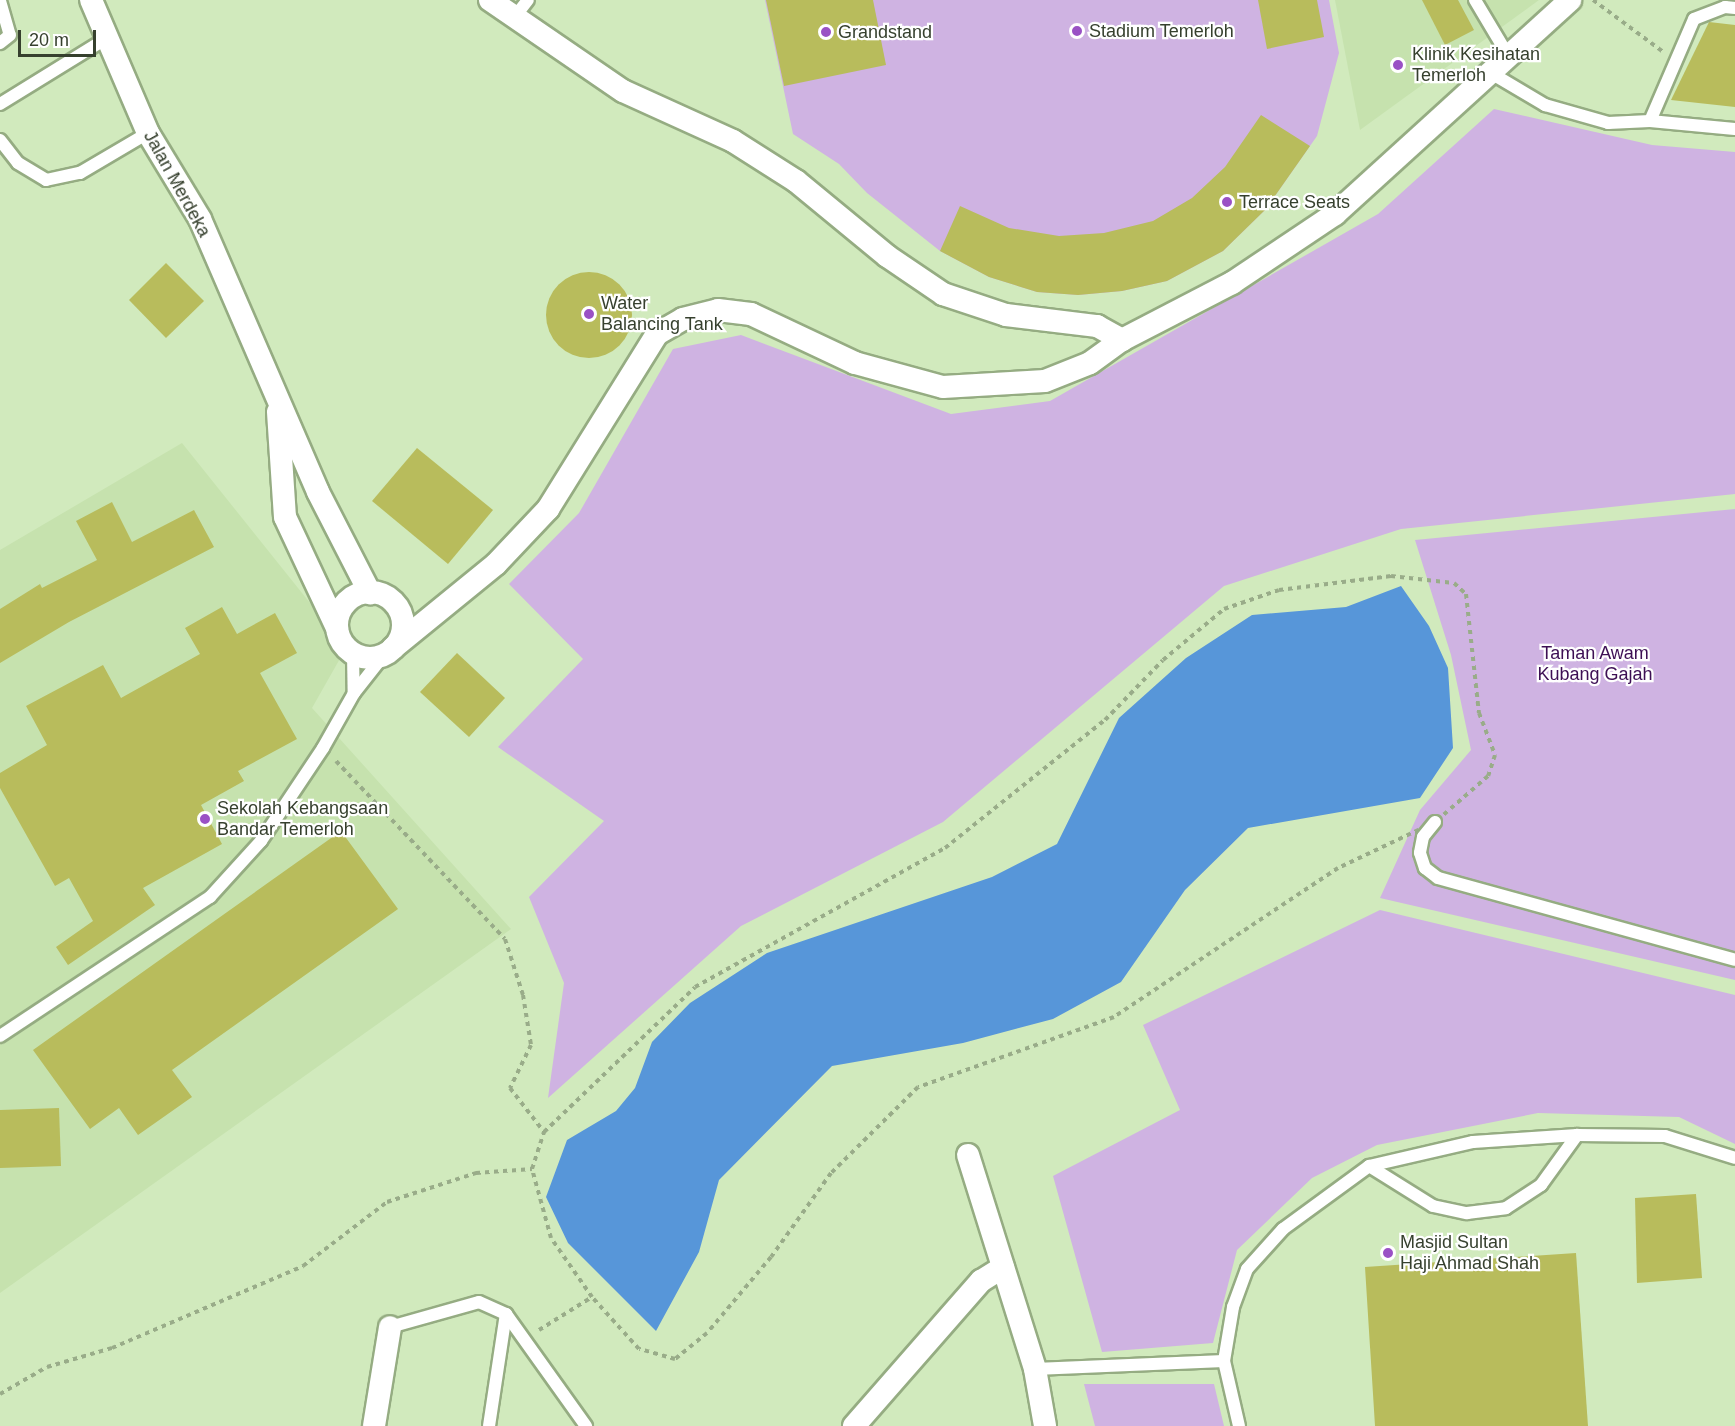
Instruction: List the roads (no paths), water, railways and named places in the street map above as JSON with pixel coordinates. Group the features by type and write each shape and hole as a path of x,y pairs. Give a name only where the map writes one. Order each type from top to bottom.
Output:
{"street":[{"name":"Jalan Merdeka","path":"91,0 148,133 200,219 277,401 370,593"},
{"path":"490,0 513,19 623,91 733,141 796,181 886,256 943,294 1006,315 1097,326 1122,340"},
{"path":"389,651 402,628 398,608 381,594 370,593 346,602 337,628 345,647 353,654 374,658 389,651 496,564 548,509 657,334 683,319 718,310 751,314 855,363 943,387 1045,381 1090,363 1122,340 1232,283 1335,214 1570,0"},
{"name":"Jalan Merdeka","path":"277,401 285,517 337,628"},
{"path":"398,608 448,601"},
{"path":"968,1155 1035,1370 1046,1426"},
{"path":"854,1426 981,1281 1003,1267"},
{"path":"374,1426 390,1327"}],"lane":[{"path":"513,19 528,0"},
{"path":"1475,0 1509,57"},
{"path":"0,1 10,35 0,43"},
{"path":"1650,121 1694,19 1725,5"},
{"path":"0,104 107,38"},
{"path":"1491,73 1545,105 1608,123 1650,121 1735,129"},
{"path":"0,140 18,163 46,180 80,173 148,133"},
{"path":"0,1036 210,897 261,841 324,748 354,693 389,651"},
{"path":"353,654 354,693"},
{"path":"1435,822 1423,837 1420,853 1425,868 1438,878 1735,960"},
{"path":"1369,1166 1433,1206 1467,1213 1506,1208 1541,1185 1577,1135"},
{"path":"1239,1426 1224,1361 1233,1307 1247,1269 1283,1229 1369,1166 1473,1142 1577,1135 1665,1136 1735,1158"},
{"path":"390,1327 479,1302 506,1314 522,1340 586,1426"},
{"path":"489,1426 506,1314"},
{"path":"1035,1370 1224,1361"}],"water":[{"path":"1401,586 1429,626 1448,668 1453,748 1420,798 1248,828 1185,890 1121,982 1053,1019 963,1043 832,1066 719,1180 699,1252 656,1331 568,1243 546,1197 567,1140 616,1111 635,1088 652,1042 690,1003 767,953 992,877 1057,844 1119,718 1186,658 1252,615 1346,607"}],"place":[{"name":"Stadium Temerloh","path":"1077,31"},
{"name":"Grandstand","path":"826,32"},
{"name":"Klinik Kesihatan Temerloh","path":"1398,65"},
{"name":"Terrace Seats","path":"1227,202"},
{"name":"Water Balancing Tank","path":"589,314"},
{"name":"Sekolah Kebangsaan Bandar Temerloh","path":"205,819"},
{"name":"Masjid Sultan Haji Ahmad Shah","path":"1388,1253"}],"park label":[{"name":"Taman Awam Kubang Gajah","path":"1595,664"}]}
